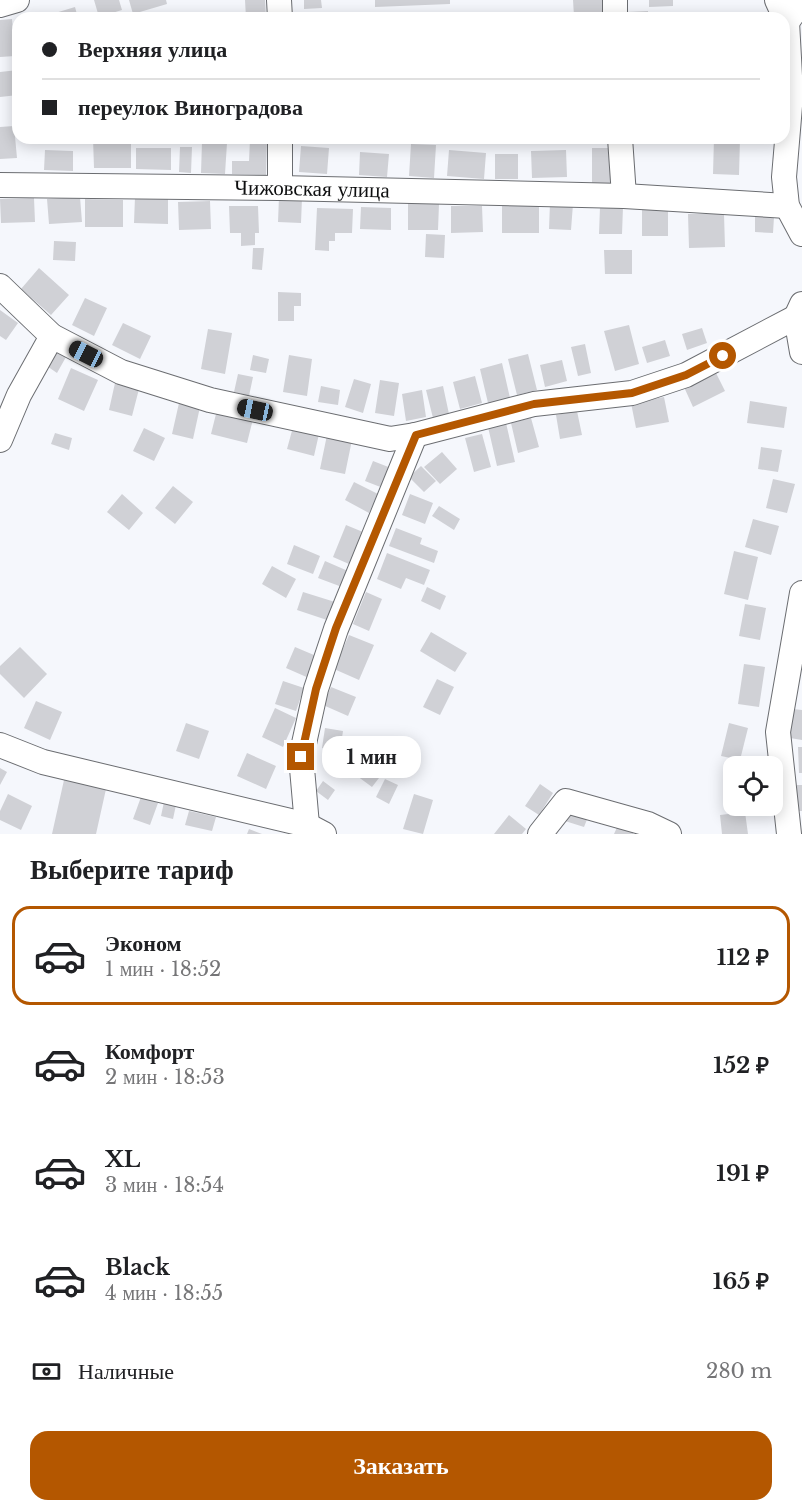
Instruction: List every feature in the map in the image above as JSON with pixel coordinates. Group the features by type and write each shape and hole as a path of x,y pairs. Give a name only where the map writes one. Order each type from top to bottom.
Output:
{"street":[{"path":"0,5 17,0"},
{"path":"790,18 802,1"},
{"path":"790,76 790,104"},
{"path":"280,144 280,188"},
{"path":"620,144 624,196"},
{"path":"786,144 783,177 787,206 802,234"},
{"name":"Чижовская улица","path":"0,185 280,188 624,196 787,206"},
{"path":"0,286 52,336 121,372 210,400 390,439 416,435 534,404 632,393 686,375 799,311 802,352"},
{"path":"0,440 19,395 52,336"},
{"path":"0,745 43,762 315,830 301,757 316,689 336,628 416,435"},
{"path":"789,834 778,732 802,593"},
{"path":"540,834 566,801 648,824 669,834"}],"building":[{"path":"94,0 119,0 122,10 98,12"},
{"path":"129,0 166,0 167,4 132,12"},
{"path":"245,0 265,0 266,12 246,12"},
{"path":"304,0 321,0 322,8 304,9"},
{"path":"375,0 450,0 450,4 375,7"},
{"path":"573,0 608,0 609,12 574,12"},
{"path":"649,0 673,0 673,6 649,7"},
{"path":"75,7 76,12 58,12"},
{"path":"12,19 12,56 0,57 0,20"},
{"path":"12,71 12,96 0,97 0,72"},
{"path":"12,126 12,144 16,144 17,158 0,159 0,127"},
{"path":"93,144 131,144 131,168 94,168"},
{"path":"202,144 227,144 225,174 201,173"},
{"path":"250,144 267,144 266,175 232,174 232,161 249,161"},
{"path":"411,144 436,145 434,178 409,176"},
{"path":"714,144 740,144 739,175 713,174"},
{"path":"301,146 329,148 327,174 299,172"},
{"path":"180,147 192,147 191,173 179,172"},
{"path":"136,148 171,148 171,170 136,169"},
{"path":"592,148 612,148 612,183 592,183"},
{"path":"45,150 73,151 73,171 44,170"},
{"path":"449,150 486,153 484,179 447,176"},
{"path":"566,150 567,177 532,178 531,151"},
{"path":"360,152 389,154 387,177 359,175"},
{"path":"495,154 518,154 518,179 495,179"},
{"path":"80,197 82,222 49,224 47,199"},
{"path":"135,197 168,197 168,224 134,223"},
{"path":"279,197 302,198 301,223 278,222"},
{"path":"34,198 35,222 1,223 0,199"},
{"path":"85,199 123,200 123,227 85,227"},
{"path":"210,201 211,229 179,230 178,202"},
{"path":"408,203 439,204 438,230 408,230"},
{"path":"550,203 573,204 571,230 549,229"},
{"path":"502,205 539,205 539,233 502,233"},
{"path":"229,206 258,206 259,233 255,233 255,245 241,246 241,233 230,233"},
{"path":"451,206 482,206 483,232 451,233"},
{"path":"361,207 391,208 391,230 360,229"},
{"path":"600,207 623,207 622,234 599,234"},
{"path":"317,208 353,209 352,233 335,233 335,241 329,241 329,251 315,250"},
{"path":"642,208 668,208 668,236 642,236"},
{"path":"688,214 724,214 725,247 689,248"},
{"path":"755,217 774,217 773,233 755,232"},
{"path":"426,234 445,235 444,258 425,257"},
{"path":"54,241 76,242 75,261 53,260"},
{"path":"253,248 264,248 262,270 252,269"},
{"path":"604,250 632,250 632,274 605,274"},
{"path":"39,268 69,295 51,315 21,289"},
{"path":"278,292 301,293 301,306 294,306 294,321 278,321"},
{"path":"85,298 107,308 94,336 72,325"},
{"path":"0,310 18,323 6,340 0,336"},
{"path":"123,323 151,336 140,359 112,345"},
{"path":"629,325 639,364 615,371 604,331"},
{"path":"702,328 707,343 687,350 682,334"},
{"path":"208,329 232,333 225,374 201,369"},
{"path":"665,340 670,356 647,363 642,347"},
{"path":"585,344 591,373 578,376 571,347"},
{"path":"53,349 66,357 57,373 44,364"},
{"path":"528,354 537,390 517,395 508,359"},
{"path":"253,355 269,359 266,373 250,370"},
{"path":"289,355 312,359 307,396 283,392"},
{"path":"562,360 567,381 545,387 540,365"},
{"path":"502,363 510,398 488,403 480,369"},
{"path":"71,368 98,380 84,411 58,399"},
{"path":"715,371 725,391 693,407 684,387"},
{"path":"238,374 253,377 249,396 234,392"},
{"path":"475,376 482,403 460,409 453,382"},
{"path":"354,379 371,384 363,413 345,407"},
{"path":"380,380 399,383 394,416 375,413"},
{"path":"115,383 139,389 132,416 109,410"},
{"path":"321,386 340,390 338,405 318,402"},
{"path":"443,386 449,414 433,418 426,390"},
{"path":"422,390 426,417 406,421 402,394"},
{"path":"664,397 669,422 636,428 631,403"},
{"path":"750,401 787,407 784,428 747,423"},
{"path":"179,403 200,407 193,439 172,434"},
{"path":"217,410 253,419 247,443 211,434"},
{"path":"577,411 582,435 560,439 556,415"},
{"path":"531,418 539,447 518,453 511,423"},
{"path":"506,423 515,462 497,466 488,427"},
{"path":"293,427 319,434 314,456 287,449"},
{"path":"144,428 165,438 154,461 133,451"},
{"path":"55,433 72,438 69,450 51,444"},
{"path":"482,434 491,467 474,472 465,438"},
{"path":"327,435 352,440 345,474 320,469"},
{"path":"761,447 782,450 778,472 758,469"},
{"path":"442,452 457,469 440,484 424,467"},
{"path":"373,461 391,468 383,488 365,481"},
{"path":"421,466 436,481 424,492 409,477"},
{"path":"773,479 795,484 787,513 766,508"},
{"path":"354,482 378,494 369,513 345,500"},
{"path":"173,486 193,502 175,524 155,508"},
{"path":"122,494 143,513 129,530 107,512"},
{"path":"410,494 433,503 425,524 402,515"},
{"path":"439,506 460,519 454,530 432,516"},
{"path":"753,519 779,526 771,555 745,547"},
{"path":"346,525 363,532 349,564 333,557"},
{"path":"396,528 422,538 420,544 438,551 434,563 389,546"},
{"path":"294,545 320,556 313,574 287,564"},
{"path":"734,551 758,557 748,600 724,594"},
{"path":"387,553 430,570 424,585 406,578 401,589 377,579"},
{"path":"325,561 348,571 342,587 318,578"},
{"path":"272,566 296,579 286,598 262,584"},
{"path":"427,587 446,596 440,610 421,601"},
{"path":"303,592 335,602 330,621 297,610"},
{"path":"366,592 382,599 369,631 353,624"},
{"path":"745,604 766,608 760,640 739,636"},
{"path":"431,632 467,653 455,672 420,651"},
{"path":"349,635 374,645 359,680 334,669"},
{"path":"20,647 47,674 24,698 0,674 0,666"},
{"path":"295,647 321,658 311,679 286,668"},
{"path":"744,664 765,667 759,707 738,704"},
{"path":"437,679 454,687 440,715 423,707"},
{"path":"283,681 304,688 296,711 275,704"},
{"path":"331,687 356,697 348,716 323,705"},
{"path":"36,701 62,712 50,740 24,728"},
{"path":"275,708 296,718 283,747 262,737"},
{"path":"793,709 802,710 802,740 790,738"},
{"path":"186,723 209,731 199,759 176,751"},
{"path":"729,723 748,728 741,756 721,756"},
{"path":"325,728 343,731 340,751 322,748"},
{"path":"374,745 393,760 372,787 353,773"},
{"path":"798,747 802,747 802,773 799,773"},
{"path":"247,753 276,766 266,789 237,776"},
{"path":"0,768 7,772 0,785"},
{"path":"385,779 398,785 389,804 376,797"},
{"path":"64,780 106,789 96,834 52,834"},
{"path":"323,781 335,790 328,800 316,791"},
{"path":"540,784 553,793 539,815 525,806"},
{"path":"797,785 802,785 802,811 797,811"},
{"path":"8,794 32,806 21,830 0,820 0,811"},
{"path":"414,794 433,800 423,834 403,829"},
{"path":"141,797 158,803 150,825 133,819"},
{"path":"164,802 176,805 173,819 161,816"},
{"path":"570,805 590,812 584,827 565,821"},
{"path":"189,811 216,817 212,831 185,825"},
{"path":"509,815 526,829 522,834 494,834"},
{"path":"720,815 746,816 748,834 722,834"},
{"path":"619,823 635,829 633,834 614,834"},
{"path":"249,829 262,834 247,834"}],"route":[{"path":"301,757 316,689 336,628 416,435 534,404 632,393 686,375 723,356"}]}
